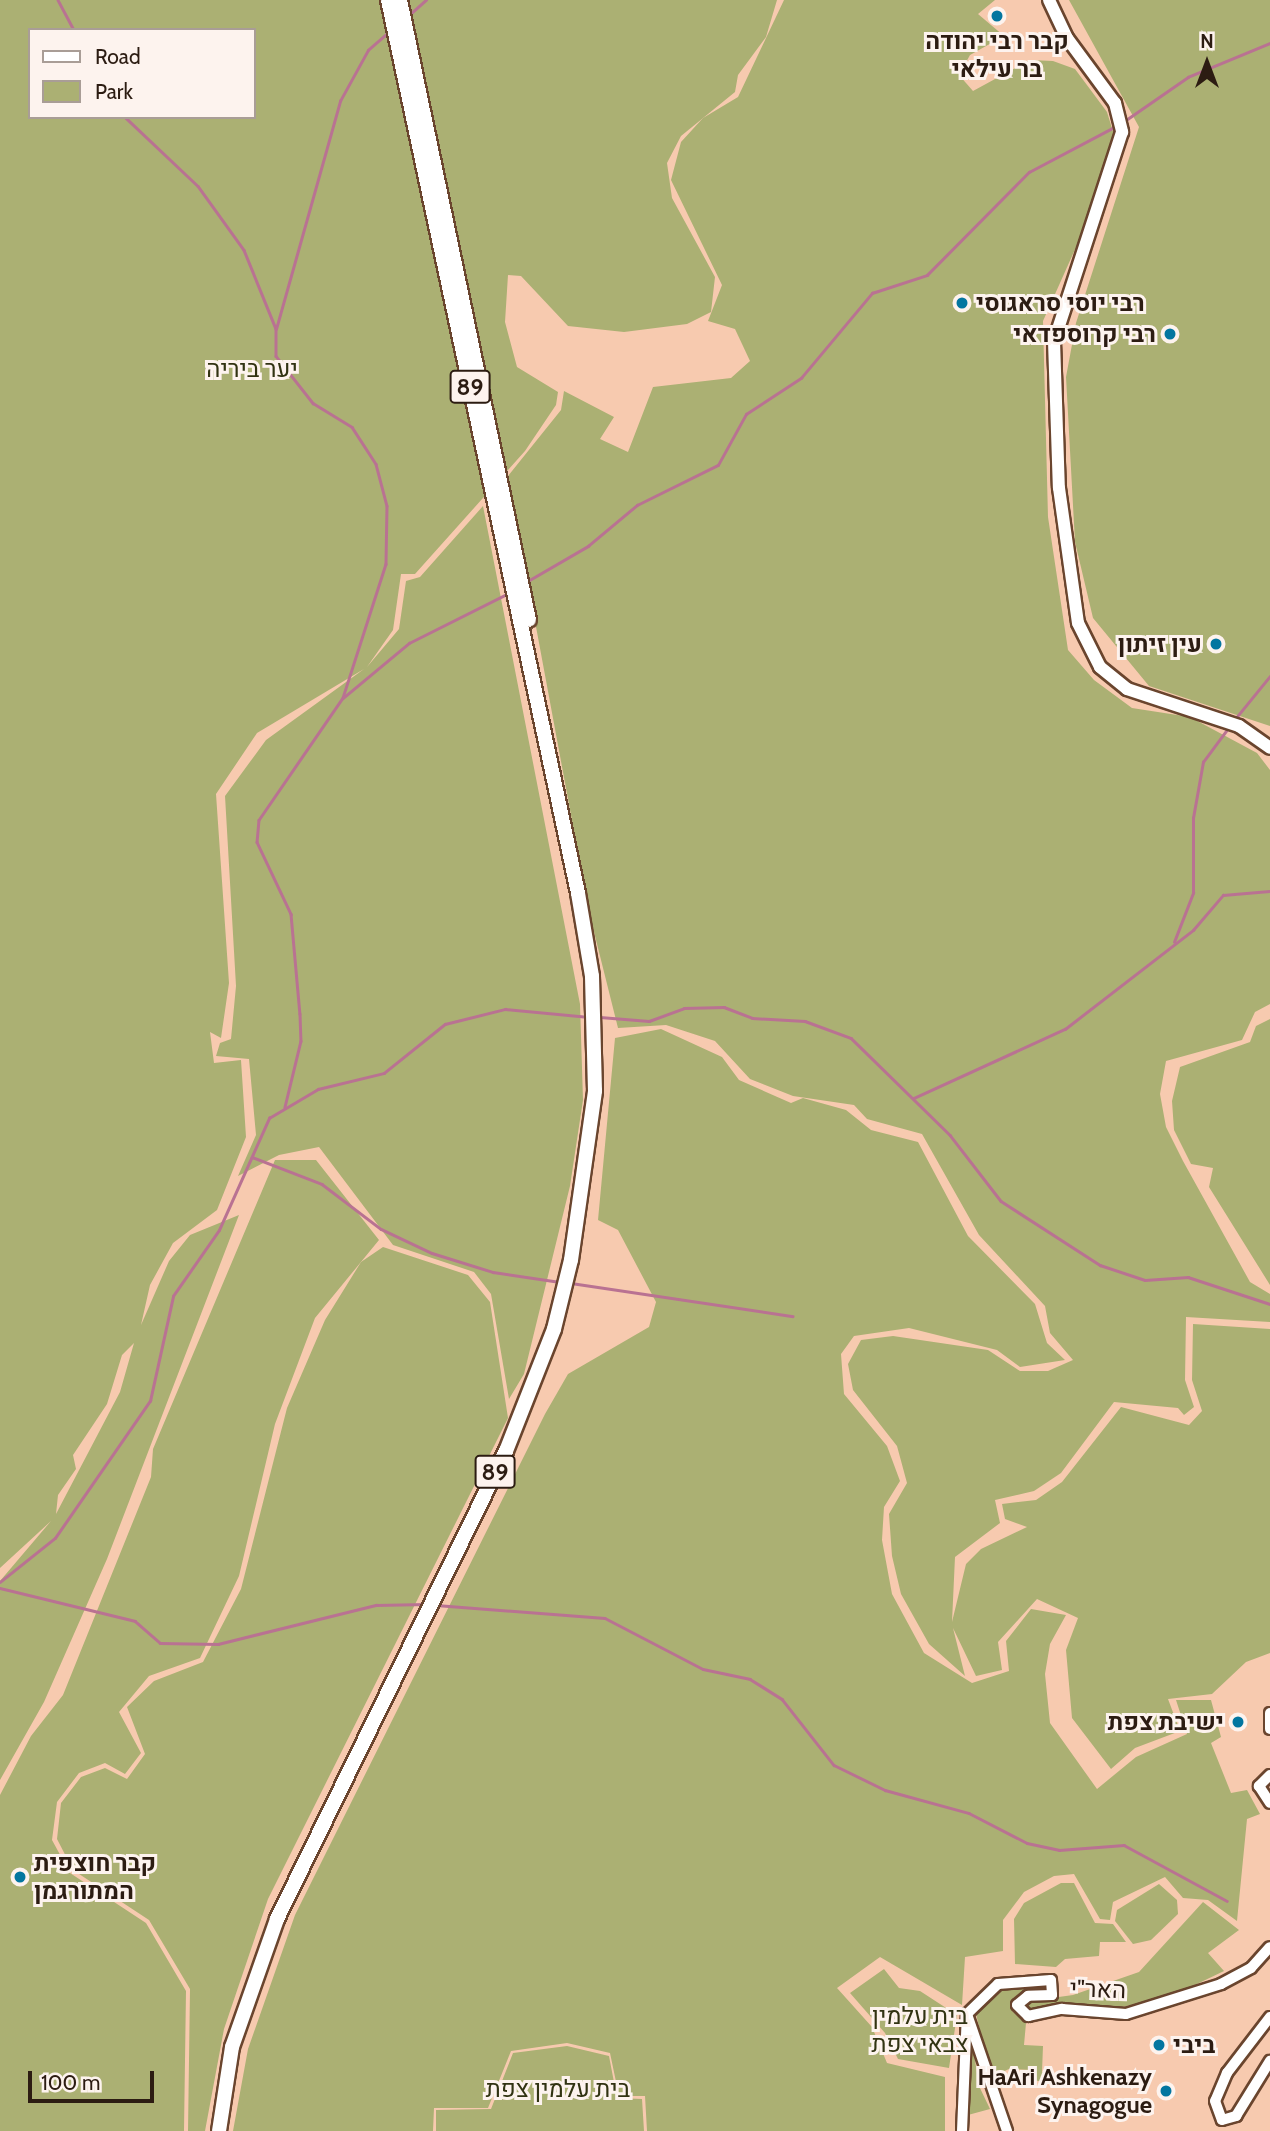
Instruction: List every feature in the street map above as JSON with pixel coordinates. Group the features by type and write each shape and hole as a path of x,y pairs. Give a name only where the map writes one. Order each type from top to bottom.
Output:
{"highway":[{"name":"89","path":"219,2131 232,2047 277,1919 506,1451 554,1329 568,1272 595,1078 592,976 553,773 388,0"},
{"name":"89","path":"400,0 528,609 553,773"}],"main road":[{"path":"1049,0 1067,38 1115,103 1122,132 1054,341 1059,488 1078,623 1100,667 1127,689 1238,726 1270,748"}],"street":[{"path":"1270,1713 1270,1729"},
{"path":"1270,1775 1259,1786 1270,1802"},
{"name":"האר\"י","path":"967,2014 998,1984 1043,1978 1056,1986 1052,1995 1021,1998 1020,2012 1126,2014 1221,1984 1251,1968 1270,1947"},
{"path":"962,2131 967,2014"},
{"path":"967,2014 1007,2131"},
{"path":"1270,2017 1238,2053 1219,2091 1218,2115 1225,2120 1236,2116 1270,2061"}],"green space":[{"name":"יער ביריה","path":"0,0 777,0 766,37 738,75 735,92 681,136 667,163 672,198 715,277 711,312 687,324 624,332 568,326 521,276 508,275 505,322 517,367 558,392 556,405 525,451 415,574 401,574 393,630 367,667 399,629 406,581 420,577 483,506 580,1004 583,1100 570,1186 524,1374 509,1399 491,1294 474,1272 393,1245 319,1147 279,1155 238,1176 256,1135 249,1059 216,1056 220,1043 231,1039 236,986 225,796 266,740 364,669 257,733 216,794 229,983 221,1038 210,1032 214,1063 241,1060 246,1137 217,1210 173,1243 150,1285 141,1325 169,1261 190,1235 239,1215 107,1559 44,1702 0,1780 0,1581 51,1521 0,1568","holes":["134,1343 120,1392 56,1514 58,1495 76,1469 73,1455 107,1404 122,1355"]},
{"path":"784,0 995,0 978,14 1004,36 970,55 959,75 973,91 1030,60 1053,61 1075,69 1107,112 1115,138 1102,189 1043,321 1048,517 1068,650 1094,680 1132,708 1190,717 1257,753 1270,770 1270,1004 1255,1012 1242,1040 1166,1061 1160,1094 1166,1127 1183,1161 1250,1282 1270,1294 1270,1322 1186,1317 1185,1380 1194,1407 1184,1415 1178,1408 1114,1402 1061,1473 1034,1491 995,1500 1000,1523 955,1557 952,1622 966,1564 981,1549 1027,1527 1005,1519 1002,1504 1036,1500 1062,1482 1121,1407 1189,1425 1202,1411 1192,1380 1193,1324 1270,1329 1270,1653 1246,1662 1212,1694 1168,1699 1180,1731 1135,1748 1111,1769 1072,1718 1066,1650 1078,1618 1037,1599 998,1642 1002,1670 976,1676 953,1628 965,1676 929,1644 901,1594 892,1556 889,1514 907,1483 897,1446 853,1390 848,1364 861,1340 893,1336 988,1350 1020,1371 1048,1371 1073,1360 1050,1333 1045,1306 979,1235 922,1134 867,1119 854,1105 793,1096 750,1079 715,1041 666,1025 618,1028 589,912 508,476 561,410 564,391 614,417 600,439 628,452 653,387 731,378 750,361 735,329 708,321 722,285 671,180 681,142 703,118 738,97"},
{"path":"1069,0 1270,0 1270,726 1149,686 1093,618 1075,542 1066,377 1076,323 1139,127"},
{"path":"1270,1019 1270,1285 1209,1187 1213,1168 1191,1164 1174,1130 1172,1101 1180,1067 1250,1042 1256,1026"},
{"path":"661,1029 722,1057 739,1080 791,1103 803,1098 846,1110 871,1130 918,1142 968,1236 1035,1304 1047,1343 1065,1360 1020,1367 997,1350 909,1328 854,1336 841,1354 844,1394 887,1446 900,1481 884,1507 882,1540 892,1594 924,1653 972,1683 1009,1671 1006,1641 1031,1609 1066,1615 1050,1644 1045,1674 1050,1723 1097,1789 1136,1757 1187,1734 1176,1700 1211,1700 1221,1737 1211,1743 1231,1793 1247,1790 1260,1814 1247,1819 1237,1921 1208,1900 1183,1898 1165,1877 1113,1902 1110,1920 1100,1919 1074,1874 1054,1876 1024,1892 1003,1920 1003,1951 965,1957 962,2005 880,1957 837,1988 872,2027 887,2063 945,2077 945,2131 647,2131 645,2096 619,2096 610,2053 567,2043 511,2051 488,2108 434,2108 433,2131 233,2131 248,2049 295,1915 545,1414 568,1374 649,1327 656,1302 618,1230 598,1220 615,1038"},
{"path":"275,1160 316,1160 379,1240 315,1318 275,1424 239,1576 200,1658 149,1676 119,1712 141,1753 125,1774 105,1763 79,1773 57,1802 52,1840 70,1873 146,1923 186,1991 184,2131 0,2131 0,1795 31,1736 63,1695 151,1477 153,1449"},
{"path":"383,1247 468,1275 490,1302 508,1418 268,1899 224,2029 205,2131 188,2131 190,1989 149,1920 73,1870 57,1839 61,1803 81,1777 105,1768 127,1779 145,1754 127,1707 154,1681 203,1662 241,1589 287,1408 325,1320 361,1262"},
{"path":"1061,1883 1074,1883 1095,1923 1113,1924 1126,1942 1100,1942 1099,1956 1065,1959 1056,1967 1015,1964 1014,1919 1024,1903"},
{"path":"1159,1884 1177,1900 1178,1914 1151,1940 1133,1944 1115,1921 1117,1910"},
{"path":"1203,1902 1239,1930 1208,1953 1224,1971 1172,1996 1113,2009 1064,2003 1027,2012 1023,2002 1073,1995 1139,1972"},
{"name":"בית עלמין צבאי צפת","path":"884,1969 899,1988 920,1991 957,2015 949,2068 898,2059 885,2033 850,1993"},
{"path":"1044,1982 1046,1992 1016,1996 1012,2011 1026,2023 1024,2045 1043,2046 1042,2072 1075,2077 1073,2086 1032,2080 1032,2070 1009,2069 991,2077 976,2014 981,2005 1009,1984"},
{"path":"970,2028 979,2086 990,2109 968,2115"},
{"name":"בית עלמין צפת","path":"567,2046 609,2056 617,2098 642,2099 644,2131 436,2131 436,2110 491,2109 513,2053"}],"waterway":[{"path":"58,0 73,28"},
{"path":"408,16 426,0"},
{"path":"276,329 340,101 368,50 389,32"},
{"path":"1123,122 1188,77 1270,43"},
{"path":"127,119 198,186 244,250 276,329 276,356 313,403 352,427 376,464 387,506 386,564 343,698 259,820 257,842 291,914 301,1041 285,1107"},
{"path":"526,582 588,546 637,505 718,465 746,414 801,378 872,293 927,275 1029,172 1118,125"},
{"path":"343,698 409,643 509,593"},
{"path":"1235,719 1270,676"},
{"path":"1174,942 1193,893 1193,818 1203,762 1229,727"},
{"path":"914,1098 1065,1029 1193,930 1223,895 1270,891"},
{"path":"600,1017 649,1021 684,1008 724,1007 752,1018 805,1021 851,1038 950,1135 1001,1201 1100,1265 1145,1280 1188,1277 1270,1304"},
{"path":"0,1582 55,1538 150,1401 173,1296 219,1230 269,1118 318,1089 384,1073 445,1024 505,1009 589,1017"},
{"path":"252,1157 322,1184 381,1229 432,1253 493,1272 561,1282"},
{"path":"571,1283 793,1316"},
{"path":"0,1588 135,1621 160,1643 218,1644 376,1605 426,1604"},
{"path":"436,1605 605,1618 703,1669 750,1679 782,1699 834,1765 885,1790 969,1813 1027,1843 1059,1850 1124,1845 1227,1901"}],"place":[{"name":"קבר רבי יהודה בר עילאי","path":"997,16"},
{"name":"רבי יוסי סראגוסי","path":"962,303"},
{"name":"רבי קרוספדאי","path":"1170,334"},
{"name":"עין זיתון","path":"1216,644"},
{"name":"ישיבת צפת","path":"1238,1722"},
{"name":"קבר חוצפית המתורגמן","path":"20,1877"},
{"name":"ביבי","path":"1159,2045"},
{"name":"HaAri Ashkenazy Synagogue","path":"1166,2091"}]}
